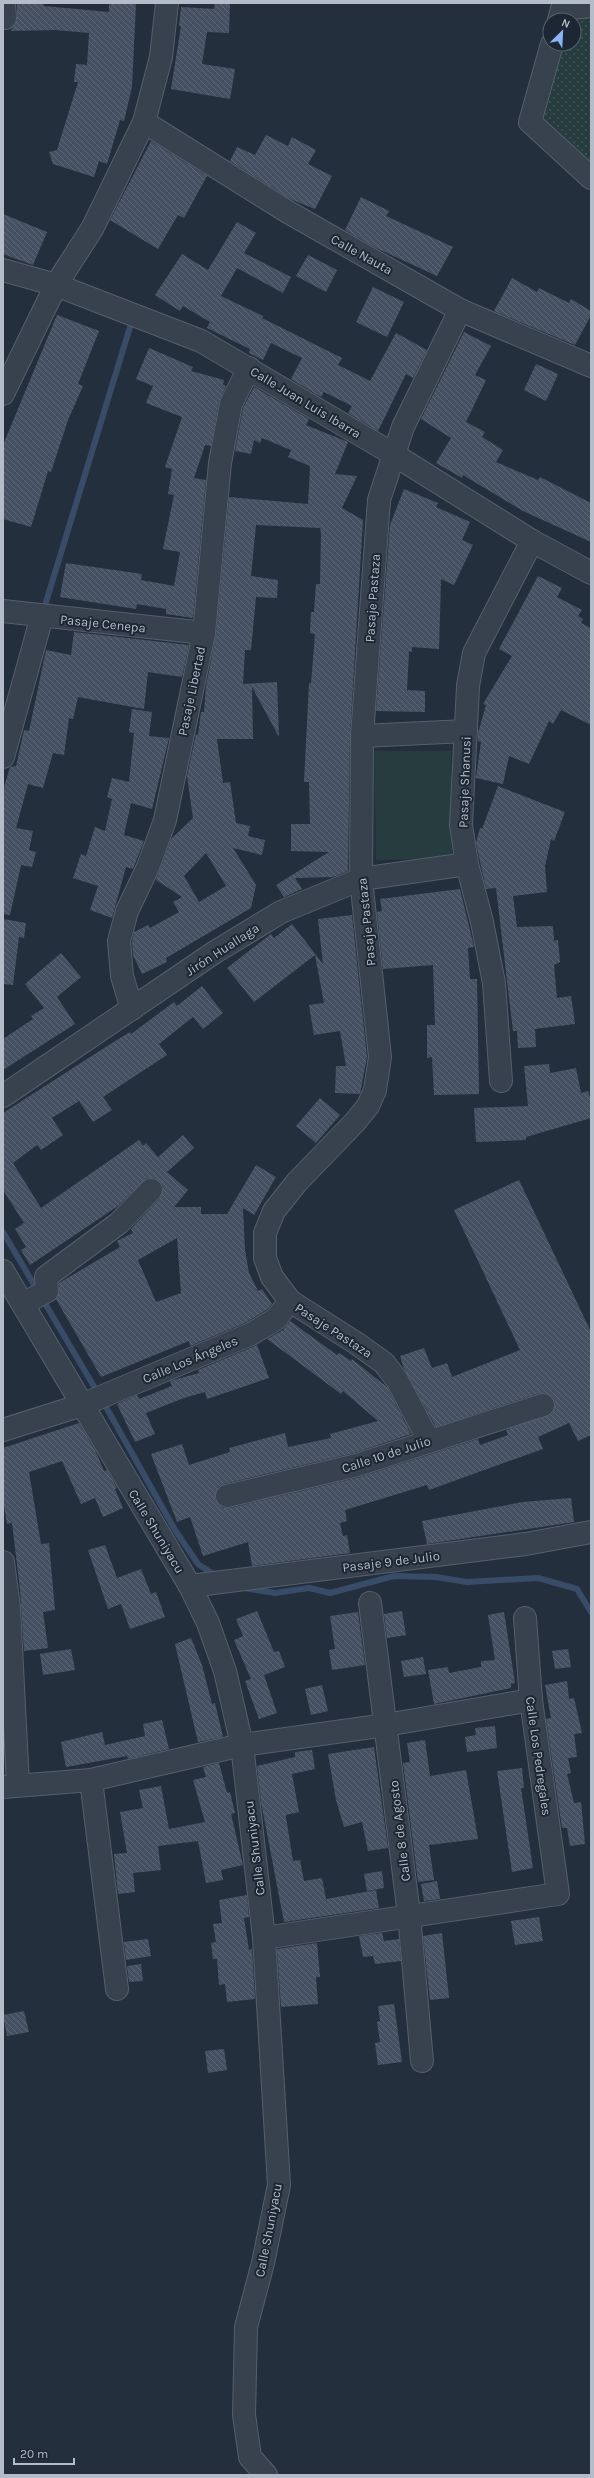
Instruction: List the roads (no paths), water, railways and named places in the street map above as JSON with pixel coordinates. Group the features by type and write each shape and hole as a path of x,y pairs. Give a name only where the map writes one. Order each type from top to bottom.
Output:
{"street":[{"path":"3,394 56,284 92,229 144,122 161,57 167,3"},
{"path":"561,12 562,8 591,6"},
{"path":"550,52 530,122 591,178"},
{"name":"Calle Nauta","path":"144,122 288,212 460,310 591,366"},
{"name":"Calle Juan Luis Ibarra","path":"3,270 56,284 201,341 393,454 532,541 591,573"},
{"name":"Pasaje Pastaza","path":"429,1441 397,1380 384,1364 356,1342 290,1301 272,1277 264,1258 265,1234 274,1212 297,1182 355,1122 368,1106 375,1090 380,1057 361,879 362,736 379,500 403,427 460,310"},
{"name":"Pasaje Libertad","path":"132,1009 122,976 119,941 127,911 148,867 165,820 204,633 220,463 231,404 249,368"},
{"name":"Pasaje Shanusi","path":"502,1081 494,983 482,922 467,864 461,825 468,686 474,653 532,541"},
{"name":"Pasaje Cenepa","path":"3,611 204,633"},
{"path":"3,757 42,616"},
{"path":"362,736 466,731"},
{"name":"Jirón Huallaga","path":"3,1096 215,952 281,912 361,879 467,864"},
{"path":"23,1304 47,1291 46,1277 119,1223 151,1190"},
{"name":"Calle Shuniyacu","path":"3,1271 190,1586 208,1623 225,1672 242,1745 264,1938 279,2185 263,2263 246,2327 244,2415 250,2457 266,2475"},
{"name":"Calle Los Ángeles","path":"3,1430 82,1405 251,1334 276,1320 290,1301"},
{"name":"Calle 10 de Julio","path":"227,1496 357,1465 543,1405"},
{"name":"Pasaje 9 de Julio","path":"190,1586 526,1544 591,1532"},
{"path":"3,1562 6,1608 10,1786 92,1780 242,1745 386,1725 531,1700"},
{"name":"Calle 8 de Agosto","path":"370,1603 409,1915 422,2061"},
{"name":"Calle Los Pedregales","path":"409,1915 558,1894 531,1700 525,1618"},
{"path":"92,1780 117,1989"},
{"path":"264,1938 409,1915"}],"waterway":[{"path":"43,612 130,327"},
{"path":"3,1232 106,1407 175,1530 198,1564 218,1577"},
{"path":"244,1588 275,1593 309,1588 330,1593 394,1576 436,1577 467,1582 538,1578 577,1589 591,1612"}]}
